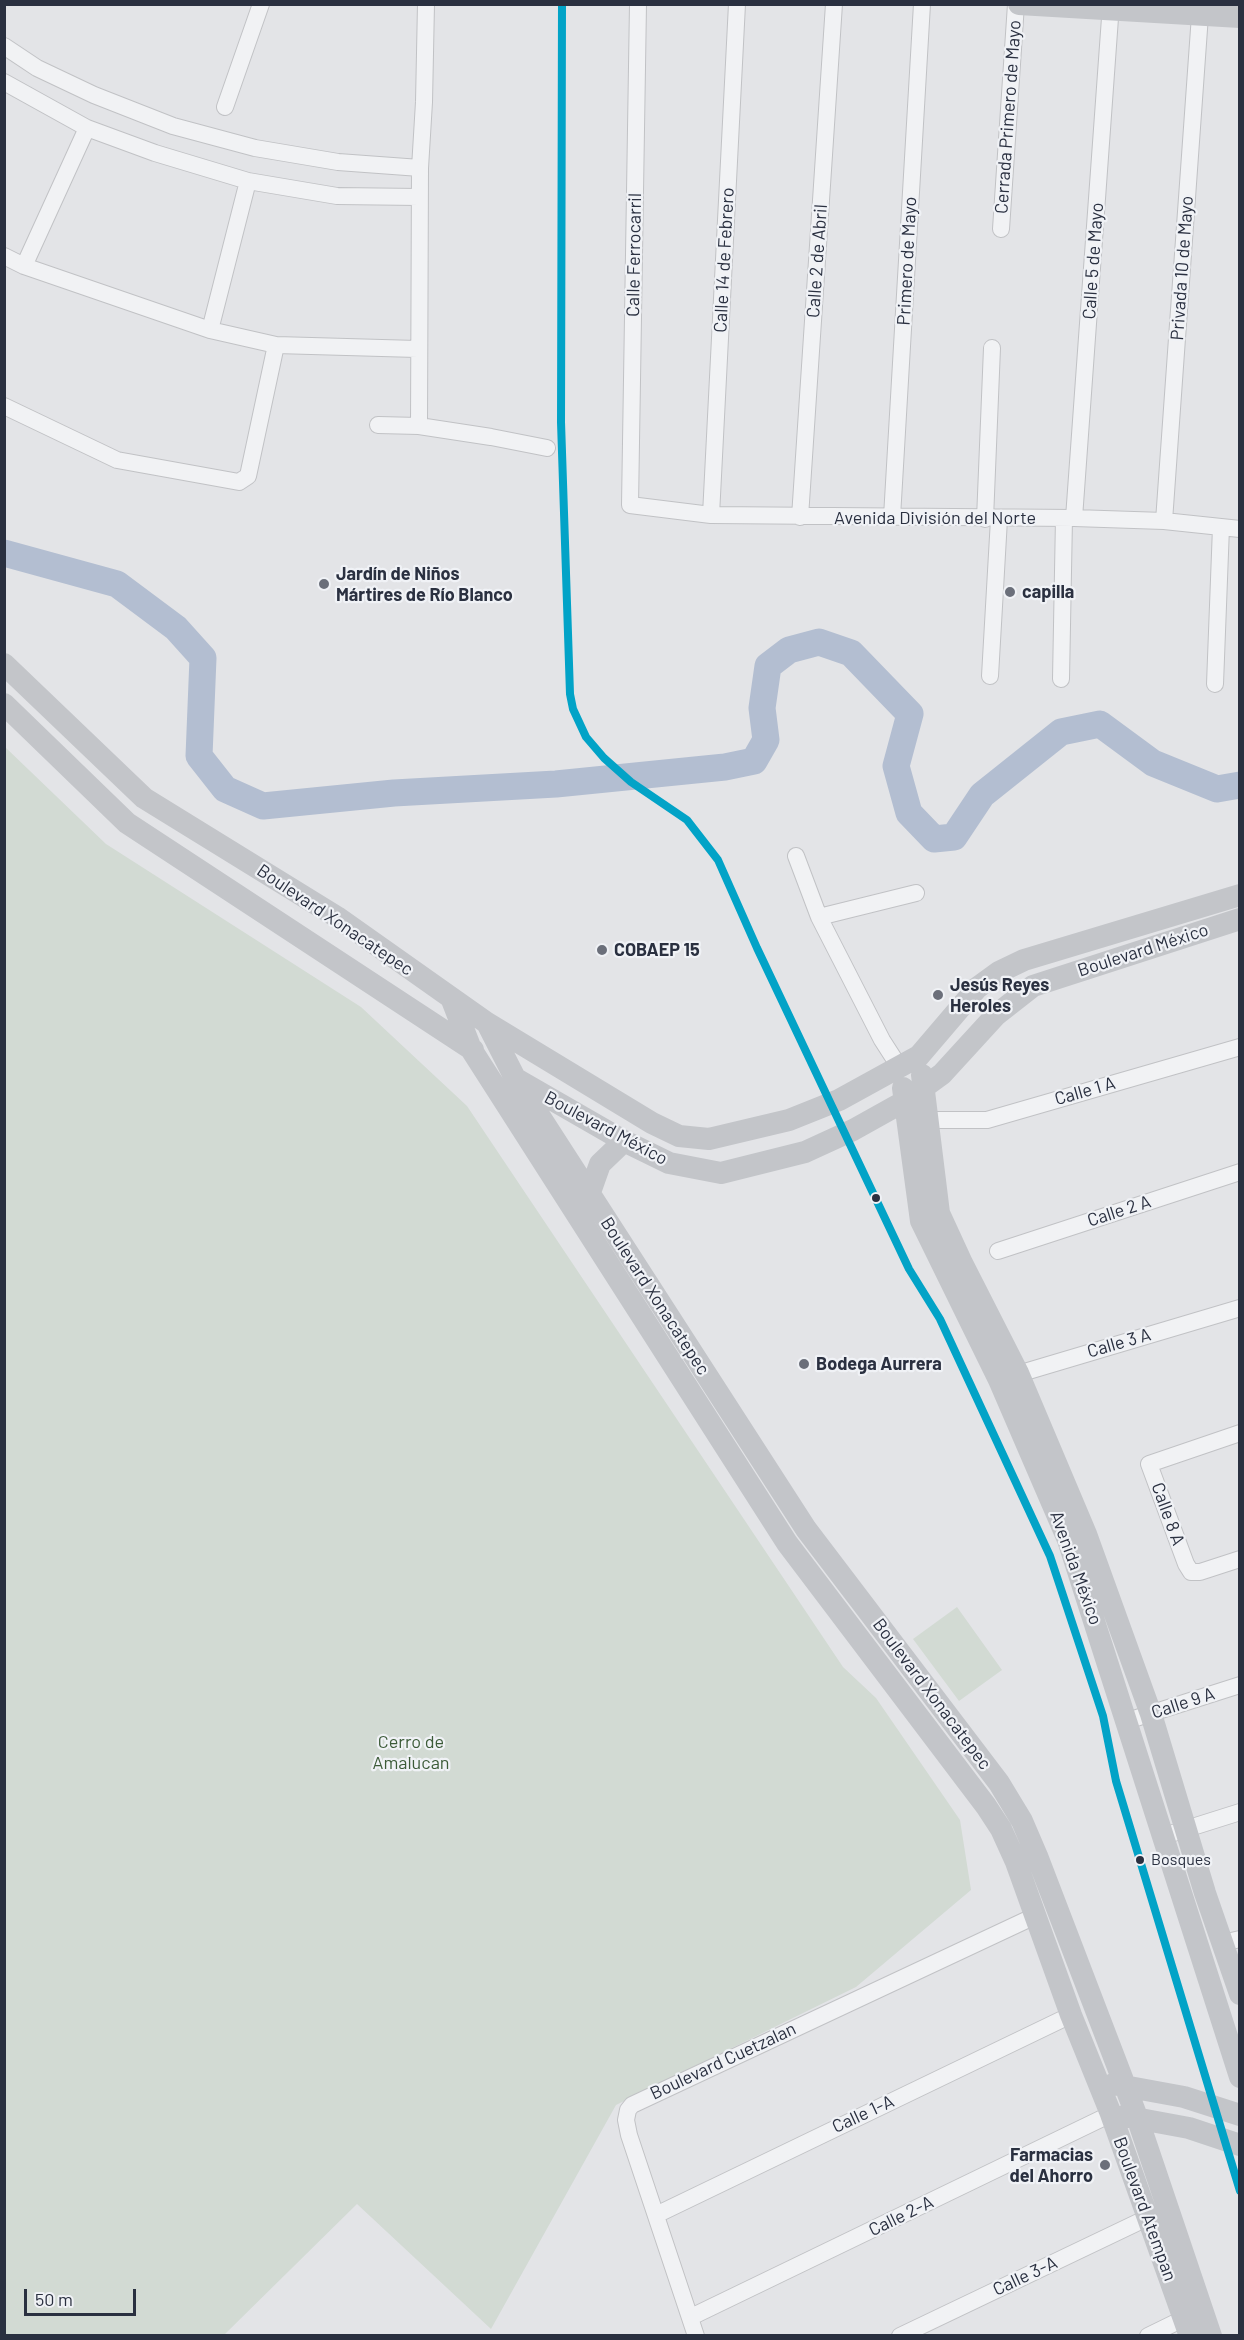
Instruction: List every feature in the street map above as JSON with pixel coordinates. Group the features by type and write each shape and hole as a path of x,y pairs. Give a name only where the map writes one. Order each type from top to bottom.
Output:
{"main road":[{"path":"1017,4 1111,7 1239,16"},
{"name":"Boulevard Xonacatepec","path":"4,664 144,798 337,917 487,1023 515,1078 806,1529 999,1783 1022,1821 1124,2085"},
{"name":"Boulevard Xonacatepec","path":"4,704 127,823 471,1049 787,1544 986,1806 1001,1829 1016,1862 1071,2015 1099,2083"},
{"name":"Boulevard México","path":"487,1023 652,1123 679,1136 709,1139 789,1120 838,1100 910,1062 977,988 1015,964 1239,895"},
{"name":"Boulevard México","path":"924,1088 942,1074 996,1015 1033,986 1239,919"},
{"path":"452,1000 471,1049"},
{"name":"Boulevard México","path":"471,1049 515,1078 624,1141 669,1163 721,1173 805,1152 853,1130 914,1114"},
{"name":"Avenida México","path":"910,1062 924,1088 914,1114"},
{"name":"Avenida México","path":"910,1062 914,1114 939,1213 1009,1377 1068,1540 1127,1721 1174,1832 1231,1941 1239,1994"},
{"path":"589,1195 600,1164 624,1141"},
{"name":"Avenida México","path":"1009,1377 1086,1534 1150,1714 1174,1832 1239,2077"},
{"path":"1099,2083 1124,2085 1184,2097 1239,2115"},
{"name":"Boulevard Atempan","path":"1099,2083 1149,2217 1192,2322 1211,2336"},
{"name":"Boulevard Atempan","path":"1124,2085 1137,2117 1192,2322"},
{"path":"1111,2114 1189,2128 1239,2145"}],"street":[{"path":"225,107 261,4"},
{"path":"419,426 417,349 421,259 419,197 426,4"},
{"name":"Calle Ferrocarril","path":"630,505 638,4"},
{"name":"Calle 14 de Febrero","path":"711,515 738,4"},
{"name":"Calle 2 de Abril","path":"800,517 834,4"},
{"name":"Primero de Mayo","path":"892,517 922,4"},
{"name":"Cerrada Primero de Mayo","path":"1001,229 1017,4"},
{"name":"Calle 5 de Mayo","path":"1061,679 1069,518 1111,7"},
{"name":"Privada 10 de Mayo","path":"1164,520 1200,15"},
{"path":"4,46 37,68 94,95 173,126 255,148 338,162 420,168"},
{"path":"4,82 87,128 155,153 248,181 337,196 419,197"},
{"path":"24,266 87,128"},
{"path":"210,330 248,181"},
{"path":"4,256 24,266 210,330 276,345 417,349"},
{"path":"4,406 117,460 239,482 248,476 276,345"},
{"path":"990,676 992,348"},
{"path":"378,425 419,426 547,448"},
{"name":"Avenida División del Norte","path":"630,505 711,515 1164,520 1239,529"},
{"path":"1215,684 1221,527"},
{"path":"796,856 819,917 882,1040 910,1062"},
{"path":"819,917 916,893"},
{"name":"Calle 1 A","path":"914,1114 963,1122 987,1120 1239,1047"},
{"name":"Calle 2 A","path":"998,1251 1239,1172"},
{"name":"Calle 3 A","path":"1009,1377 1239,1308"},
{"name":"Calle 8 A","path":"1239,1433 1149,1464 1191,1572 1200,1572 1239,1560"},
{"name":"Calle 9 A","path":"1127,1721 1239,1685"},
{"path":"1174,1832 1239,1812"},
{"name":"Boulevard Cuetzalan","path":"696,2336 626,2120 632,2104 1035,1916"},
{"name":"Calle 1-A","path":"656,2215 1071,2015"},
{"name":"Calle 2-A","path":"691,2317 1111,2114"},
{"name":"Calle 3-A","path":"900,2336 1149,2217"},
{"path":"1148,2336 1192,2322"}],"green space":[{"name":"Cerro de Amalucan","path":"4,746 106,844 361,1007 467,1106 843,1667 876,1698 960,1820 971,1890 856,1987 616,2105 491,2329 357,2204 224,2335 5,2335"},
{"path":"957,1607 1002,1670 959,1701 913,1639"}],"waterway":[{"path":"4,553 117,584 176,628 203,658 199,756 225,789 263,806 394,793 556,784 725,767 754,761 766,740 762,708 768,666 789,650 819,642 851,653 910,714 896,766 909,813 934,839 954,837 982,795 1061,732 1100,724 1153,763 1217,789 1240,785"}],"transit line":[{"path":"562,4 561,422 570,694 573,709 586,737 604,758 631,782 687,820 718,860 757,948 909,1269 940,1319 1050,1556 1103,1716 1116,1781 1240,2191"}],"place":[{"name":"Jardín de Niños Mártires de Río Blanco","path":"324,584"},
{"name":"capilla","path":"1010,592"},
{"name":"COBAEP 15","path":"602,950"},
{"name":"Jesús Reyes Heroles","path":"938,995"},
{"name":"Bodega Aurrera","path":"804,1364"},
{"name":"Bosques","path":"1140,1860"},
{"name":"Farmacias del Ahorro","path":"1105,2165"}]}
